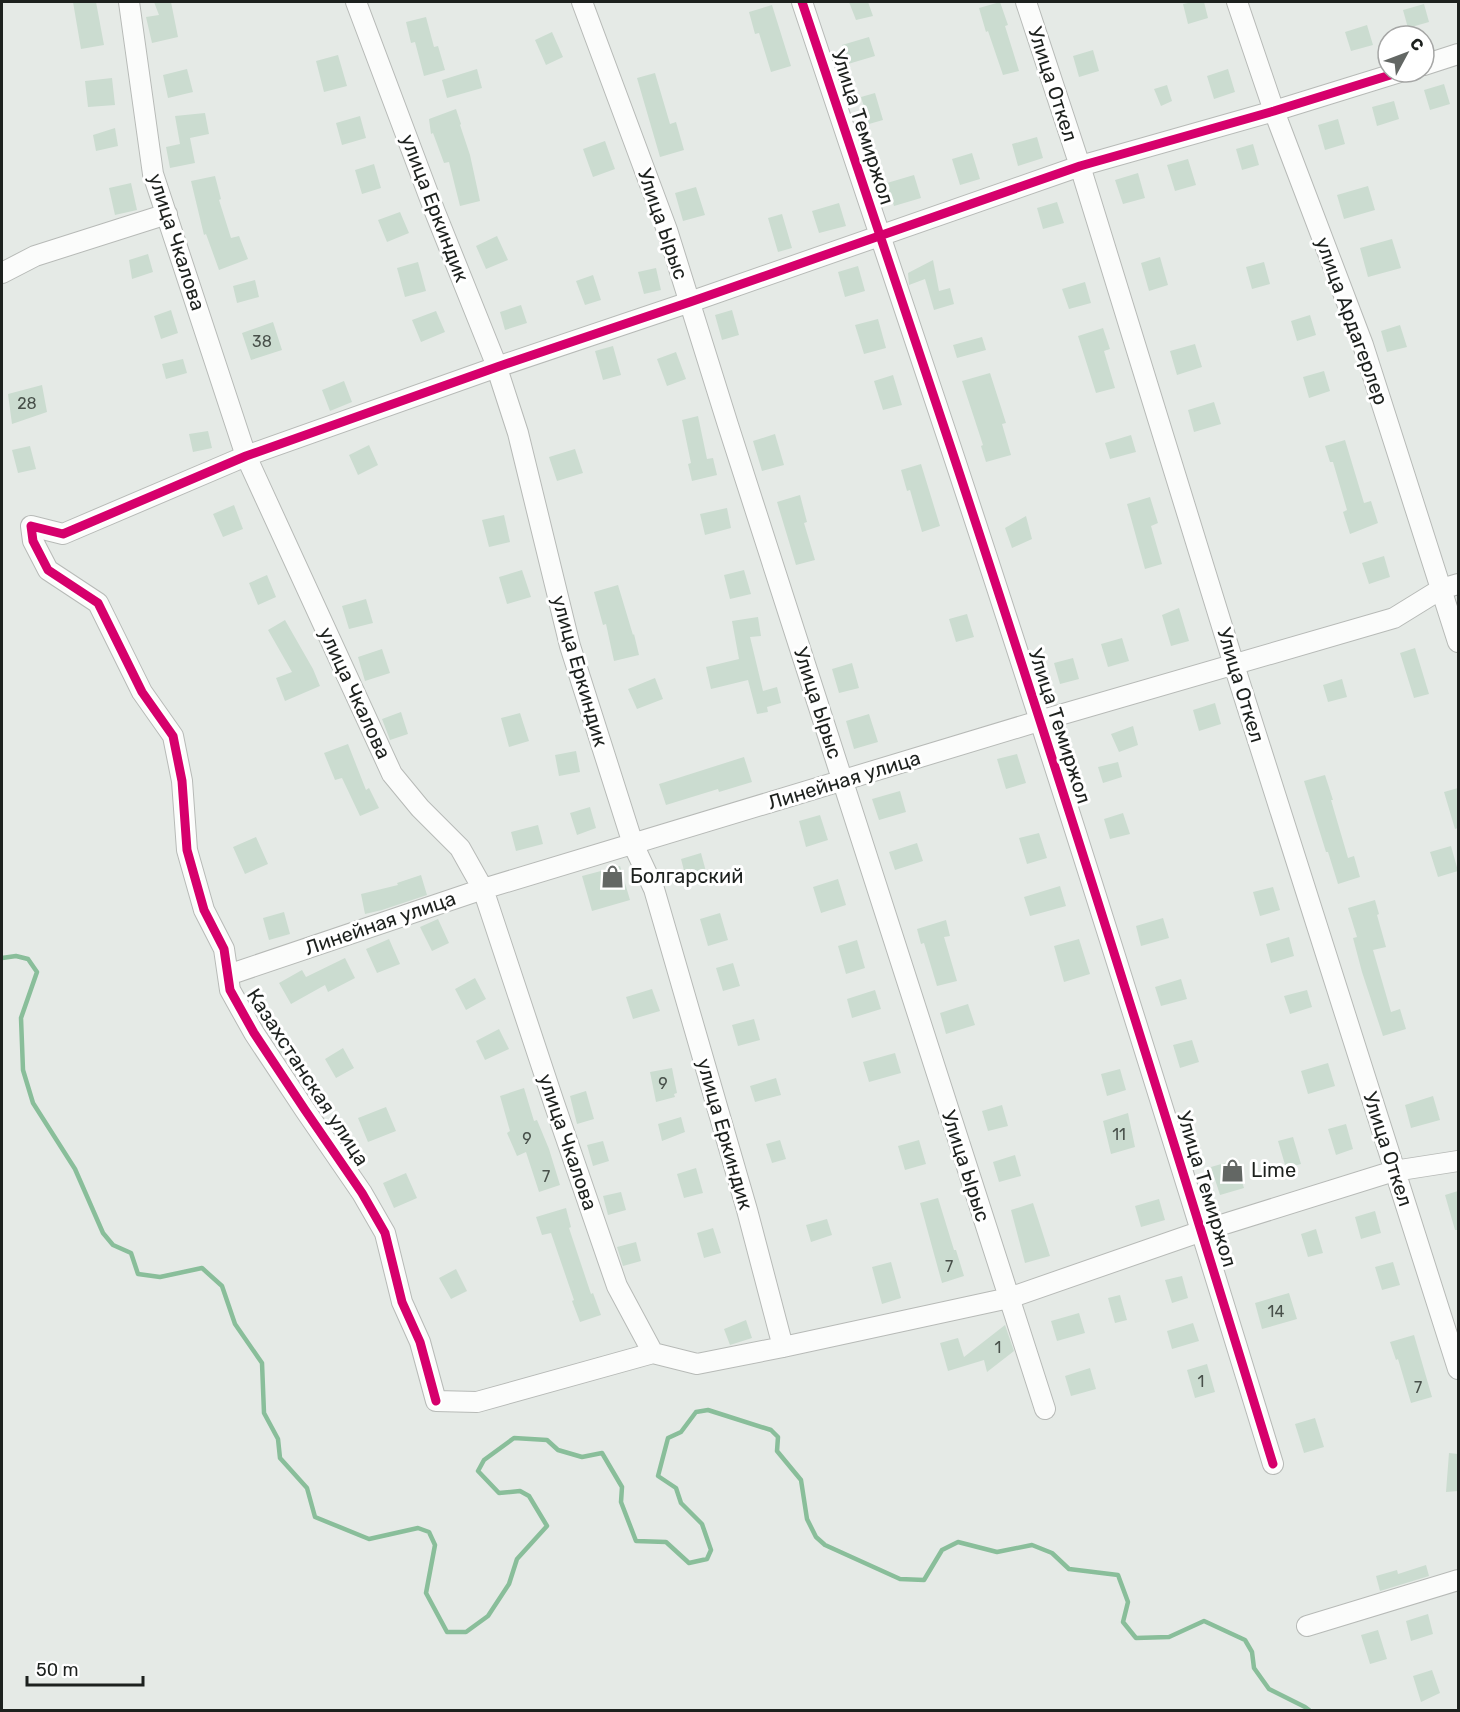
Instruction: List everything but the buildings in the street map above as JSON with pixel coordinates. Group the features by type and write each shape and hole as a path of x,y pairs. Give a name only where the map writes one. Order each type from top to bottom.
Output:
{"street":[{"name":"улица Чкалова","path":"129,2 153,174 246,456 392,774 420,808 460,848 483,889 617,1286 653,1353"},
{"name":"улица Еркиндик","path":"356,2 435,212 497,367 518,433 570,646 633,844 654,890 747,1210 783,1347"},
{"name":"Улица Ырыс","path":"582,2 668,230 1045,1409"},
{"name":"Улица Темиржол","path":"802,2 1039,720 1202,1231 1273,1464"},
{"name":"Улица Откел","path":"1026,2 1080,166 1234,665 1458,1369"},
{"name":"улица Ардагерлер","path":"1237,2 1274,111 1363,345 1450,586 1458,642"},
{"path":"1436,60 1458,54"},
{"path":"246,456 1080,166 1376,79"},
{"path":"2,273 35,256 167,214"},
{"name":"Казахстанская улица","path":"246,456 63,534 32,526 33,541 48,570 98,603 142,692 172,736 182,781 187,850 204,910 224,950 230,990 254,1033 362,1193 385,1233 402,1302 420,1342 436,1401 477,1402 653,1353"},
{"name":"Линейная улица","path":"228,975 483,889 1039,720 1394,618 1450,586"},
{"path":"653,1353 697,1364 1009,1298 1202,1231 1394,1171 1458,1161"},
{"path":"1306,1626 1458,1580"}],"waterway":[{"path":"2,958 16,956 28,959 37,972 21,1018 23,1070 33,1103 75,1169 103,1233 113,1245 131,1253 138,1274 160,1277 202,1268 222,1286 235,1324 262,1363 264,1413 278,1439 280,1458 307,1488 315,1517 369,1539 418,1528 429,1532 435,1545 426,1593 447,1632 466,1632 488,1616 509,1584 517,1559 547,1526 529,1496 520,1491 499,1493 478,1471 484,1460 514,1438 547,1440 558,1450 582,1457 602,1453 622,1487 621,1502 636,1541 666,1542 689,1563 707,1559 711,1550 702,1524 681,1503 676,1488 658,1476 668,1438 681,1432 696,1412 708,1410 771,1430 778,1437 777,1451 801,1480 807,1519 816,1537 825,1545 900,1579 924,1580 942,1550 958,1542 997,1552 1032,1545 1052,1553 1069,1569 1118,1575 1128,1602 1123,1622 1136,1638 1169,1637 1204,1621 1245,1640 1252,1652 1254,1668 1269,1689 1309,1710"}],"cycle path":[{"path":"802,2 1034,702 1273,1464"},
{"path":"436,1401 420,1342 402,1302 385,1233 362,1193 254,1033 230,990 224,949 204,910 187,850 182,781 173,736 142,692 98,603 48,570 33,541 31,526 63,534 246,456 497,367 1080,166 1376,79"}],"place":[{"name":"Болгарский","path":"612,876"},
{"name":"Lime","path":"1233,1170"}]}
